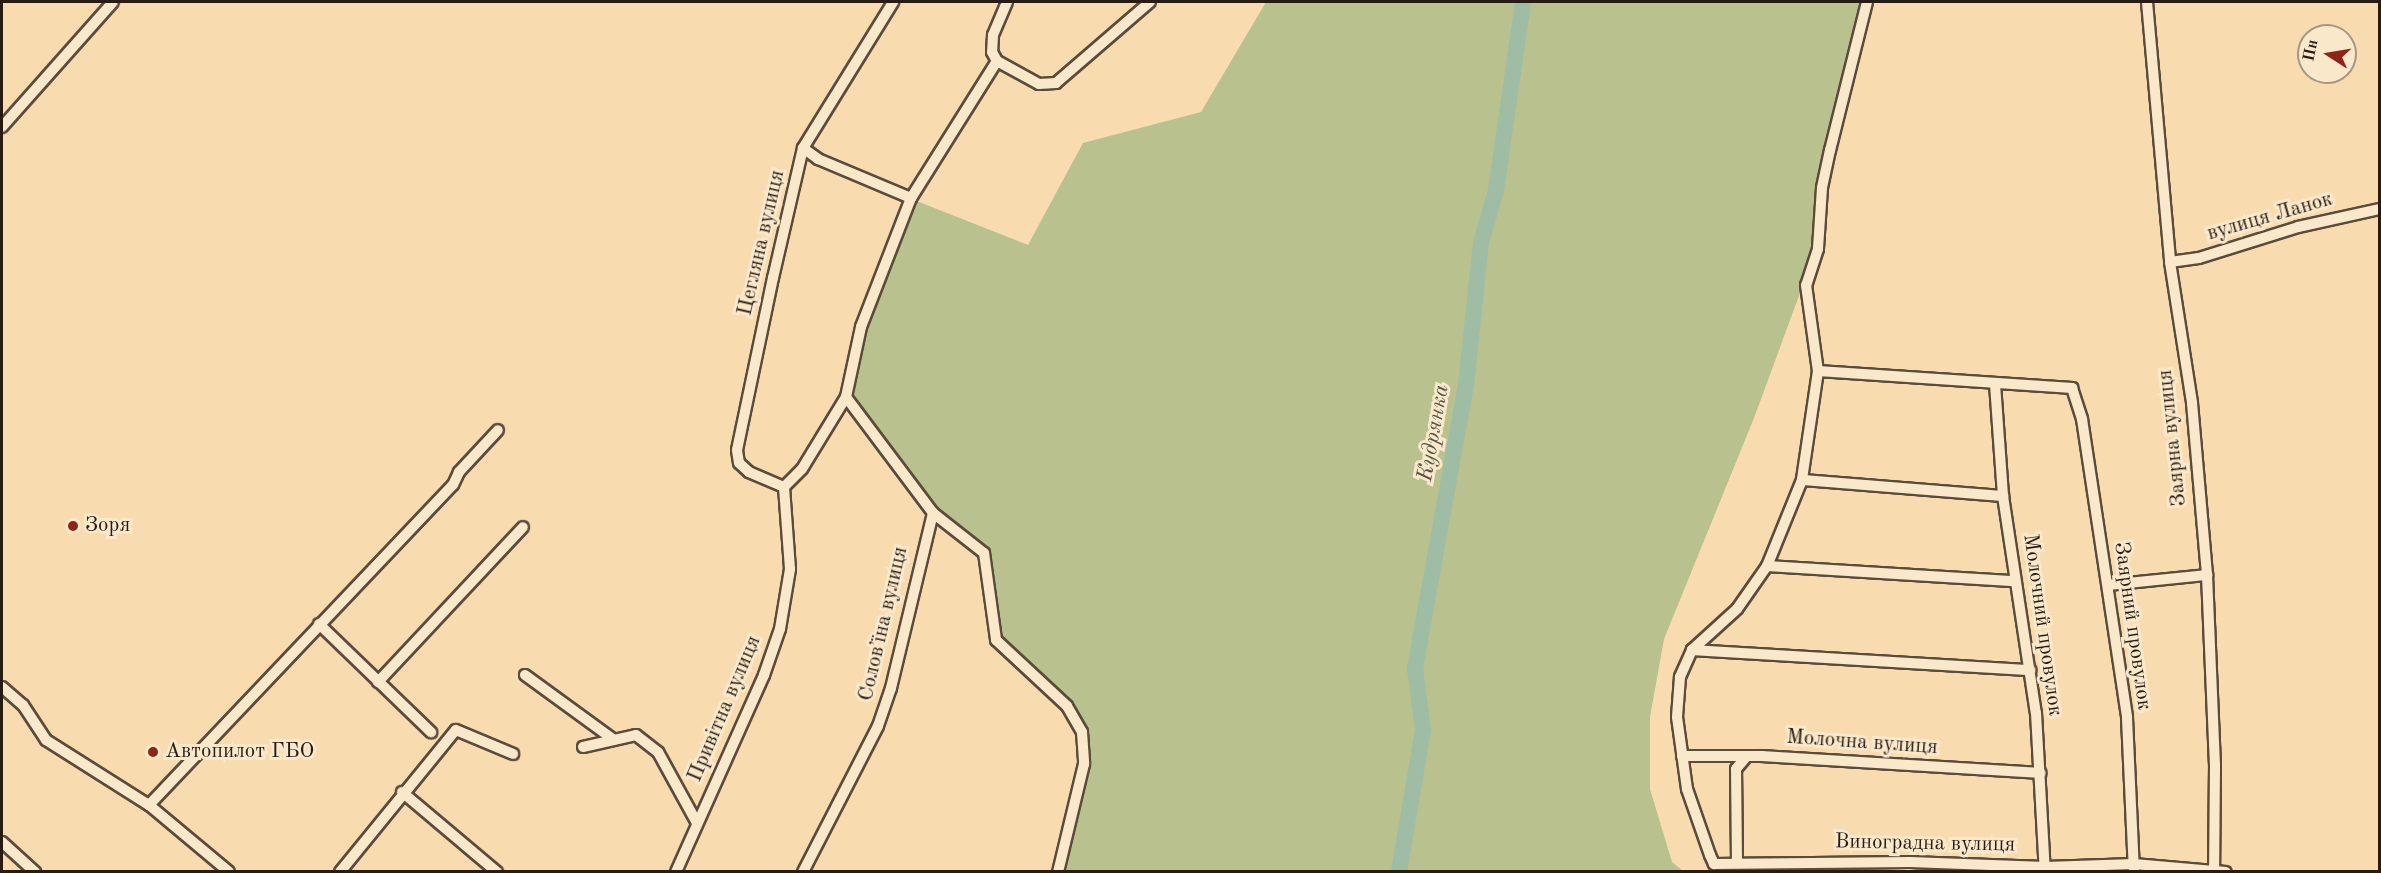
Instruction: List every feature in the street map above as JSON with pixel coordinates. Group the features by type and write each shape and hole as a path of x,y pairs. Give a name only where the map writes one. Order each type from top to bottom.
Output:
{"street":[{"path":"2,127 113,2"},
{"name":"Цегляна вулиця","path":"784,487 748,472 739,463 737,450 803,148 893,2"},
{"path":"1007,2 993,35 992,52 997,61 1039,84 1056,83 1150,2"},
{"path":"1682,756 1677,691 1684,663 1692,650 1737,609 1767,566 1802,480 1818,370 1806,285 1818,249 1822,188 1830,150 1867,2"},
{"name":"Заярна вулиця","path":"2147,2 2170,262 2192,403 2207,575 2215,765 2214,870"},
{"path":"784,487 802,470 846,397 861,327 911,198 997,61"},
{"path":"803,148 818,159 911,198"},
{"name":"вулиця Ланок","path":"2170,262 2199,258 2298,227 2379,209"},
{"path":"1818,370 1995,384"},
{"name":"Заярний провулок","path":"1995,384 2072,388 2082,419 2127,718 2134,868"},
{"name":"Молочний провулок","path":"1995,384 2003,496 2030,670 2040,773 2045,869"},
{"path":"846,397 933,513 984,553 996,640 1000,648 1067,706 1082,732 1084,764 1058,872"},
{"path":"149,805 453,485 459,472 498,430"},
{"path":"1802,480 2003,496"},
{"name":"Привітна вулиця","path":"676,872 764,675 780,629 790,569 784,487"},
{"name":"Соловʼїна вулиця","path":"803,872 878,726 891,688 921,552 933,513"},
{"path":"378,682 523,527"},
{"path":"1767,566 2015,581"},
{"path":"2108,585 2207,575"},
{"path":"319,624 431,732"},
{"path":"1692,650 2030,670"},
{"path":"525,675 614,740"},
{"path":"2,687 22,705 46,740 149,805 229,872"},
{"path":"340,872 402,792 456,730 513,754"},
{"path":"583,747 636,735 658,752 697,823"},
{"name":"Виноградна вулиця","path":"1682,756 1690,799 1714,864 1910,862 2045,869 2134,868 2226,872"},
{"name":"Молочна вулиця","path":"1682,756 1746,757 2040,773"},
{"path":"1737,862 1736,770 1746,757"},
{"path":"402,792 497,872"},
{"path":"2,842 35,872"}],"green space":[{"path":"1266,2 1864,2 1818,230 1803,285 1754,418 1664,639 1650,717 1650,789 1672,862 1683,871 1062,871 1088,765 1086,731 1000,639 988,551 936,510 850,396 865,328 914,200 1028,245 1083,143 1201,112"}],"waterway":[{"name":"Кудрянка","path":"1399,872 1423,730 1415,668 1466,385 1481,243 1496,190 1523,2"}],"place":[{"name":"Зоря","path":"73,526"},
{"name":"Автопилот ГБО","path":"153,752"}]}
